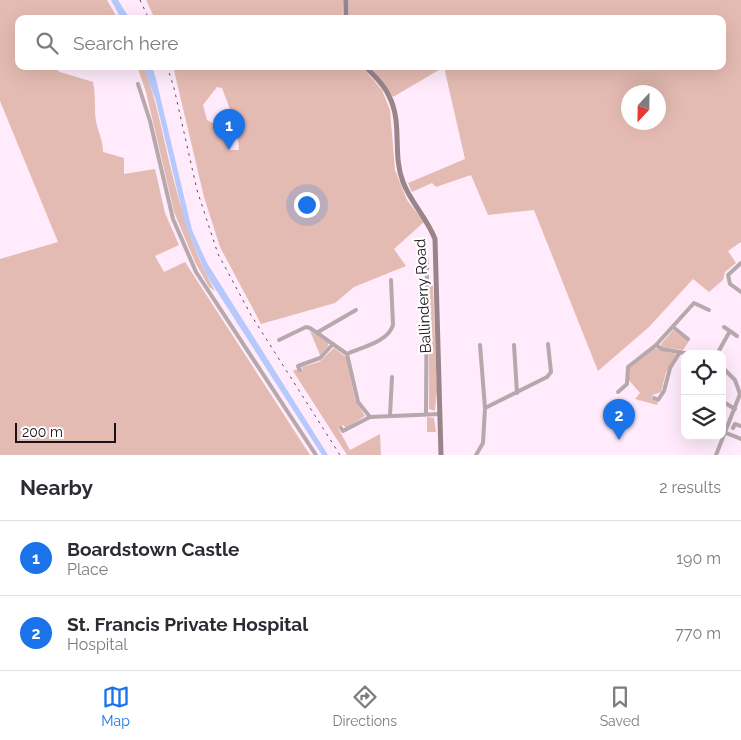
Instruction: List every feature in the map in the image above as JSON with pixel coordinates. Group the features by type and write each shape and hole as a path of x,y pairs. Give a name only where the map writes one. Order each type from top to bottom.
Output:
{"street":[{"path":"346,0 346,15"},
{"name":"Ballinderry Road","path":"368,70 391,98 397,130 397,164 411,200 427,220 435,239 441,455"},
{"path":"138,84 150,121 173,219 196,272 316,455"},
{"path":"426,414 427,260"},
{"path":"741,263 728,275 730,284 741,292"},
{"path":"347,354 379,340 392,330 391,280"},
{"path":"620,392 626,384 628,367 656,345 694,303 709,310"},
{"path":"318,332 356,310"},
{"path":"279,340 306,327 318,332 347,354 358,402 370,417"},
{"path":"673,327 688,339"},
{"path":"724,327 737,336"},
{"path":"720,350 730,331"},
{"path":"300,370 298,366 318,359 333,344"},
{"path":"486,408 547,377 551,372 548,344"},
{"path":"476,455 483,443 486,408 480,345"},
{"path":"514,345 517,393"},
{"path":"654,398 658,400 664,391 667,376 680,352 662,349 656,345"},
{"path":"726,371 735,380 741,394 726,433 741,439"},
{"path":"390,415 392,377"},
{"path":"726,404 735,410"},
{"path":"342,428 343,431 370,417 440,414"},
{"path":"733,428 735,424 741,426"},
{"path":"716,455 723,440"}],"shaded area":[{"path":"0,0 107,0 116,15 15,15 15,70 57,70 93,82 96,121 103,152 124,158 124,174 155,169 165,213 179,245 155,256 164,272 185,262 310,455 0,455 0,259 58,242 0,101"},
{"path":"146,0 344,0 342,15 153,15"},
{"path":"349,0 741,0 741,242 728,251 736,263 725,272 723,280 709,292 693,279 649,327 598,371 534,210 488,215 471,175 436,187 432,183 412,192 408,183 465,159 445,70 726,70 726,15 349,15"},
{"path":"138,70 144,70 148,80 185,221 201,264 215,291 209,287 195,262 174,212 146,92"},
{"path":"174,70 364,70 382,90 390,110 395,170 407,200 424,222 394,249 406,266 354,287 335,303 261,324 220,247 204,197","holes":["217,87 222,88 237,128 239,150 229,150 216,125 207,120 203,105"]},
{"path":"373,70 439,70 393,97"},
{"path":"429,285 433,285 437,390 435,411 429,409"},
{"path":"673,330 689,341 683,350 662,347 661,344"},
{"path":"310,331 328,343 328,346 320,355"},
{"path":"334,348 346,357 355,400 365,416 346,428 343,425 338,428 350,450 380,434 381,455 347,455 293,371 297,369 299,371 303,370 302,367 319,362"},
{"path":"654,348 676,354 666,372 661,392 653,395 651,398 658,403 657,405 635,399 640,393 628,379 629,368"},
{"path":"427,417 434,418 436,432 427,432"}],"water":[{"path":"111,0 118,0 127,15 119,15"},
{"path":"144,70 153,70 192,230 207,263 328,455 322,455 207,276 186,227 156,101"}],"railway":[{"path":"140,0 147,15"},
{"path":"168,70 197,190 218,254 251,315 340,455"}],"place":[{"name":"Boardstown Castle","path":"229,150"},
{"name":"St. Francis Private Hospital","path":"619,440"}]}
